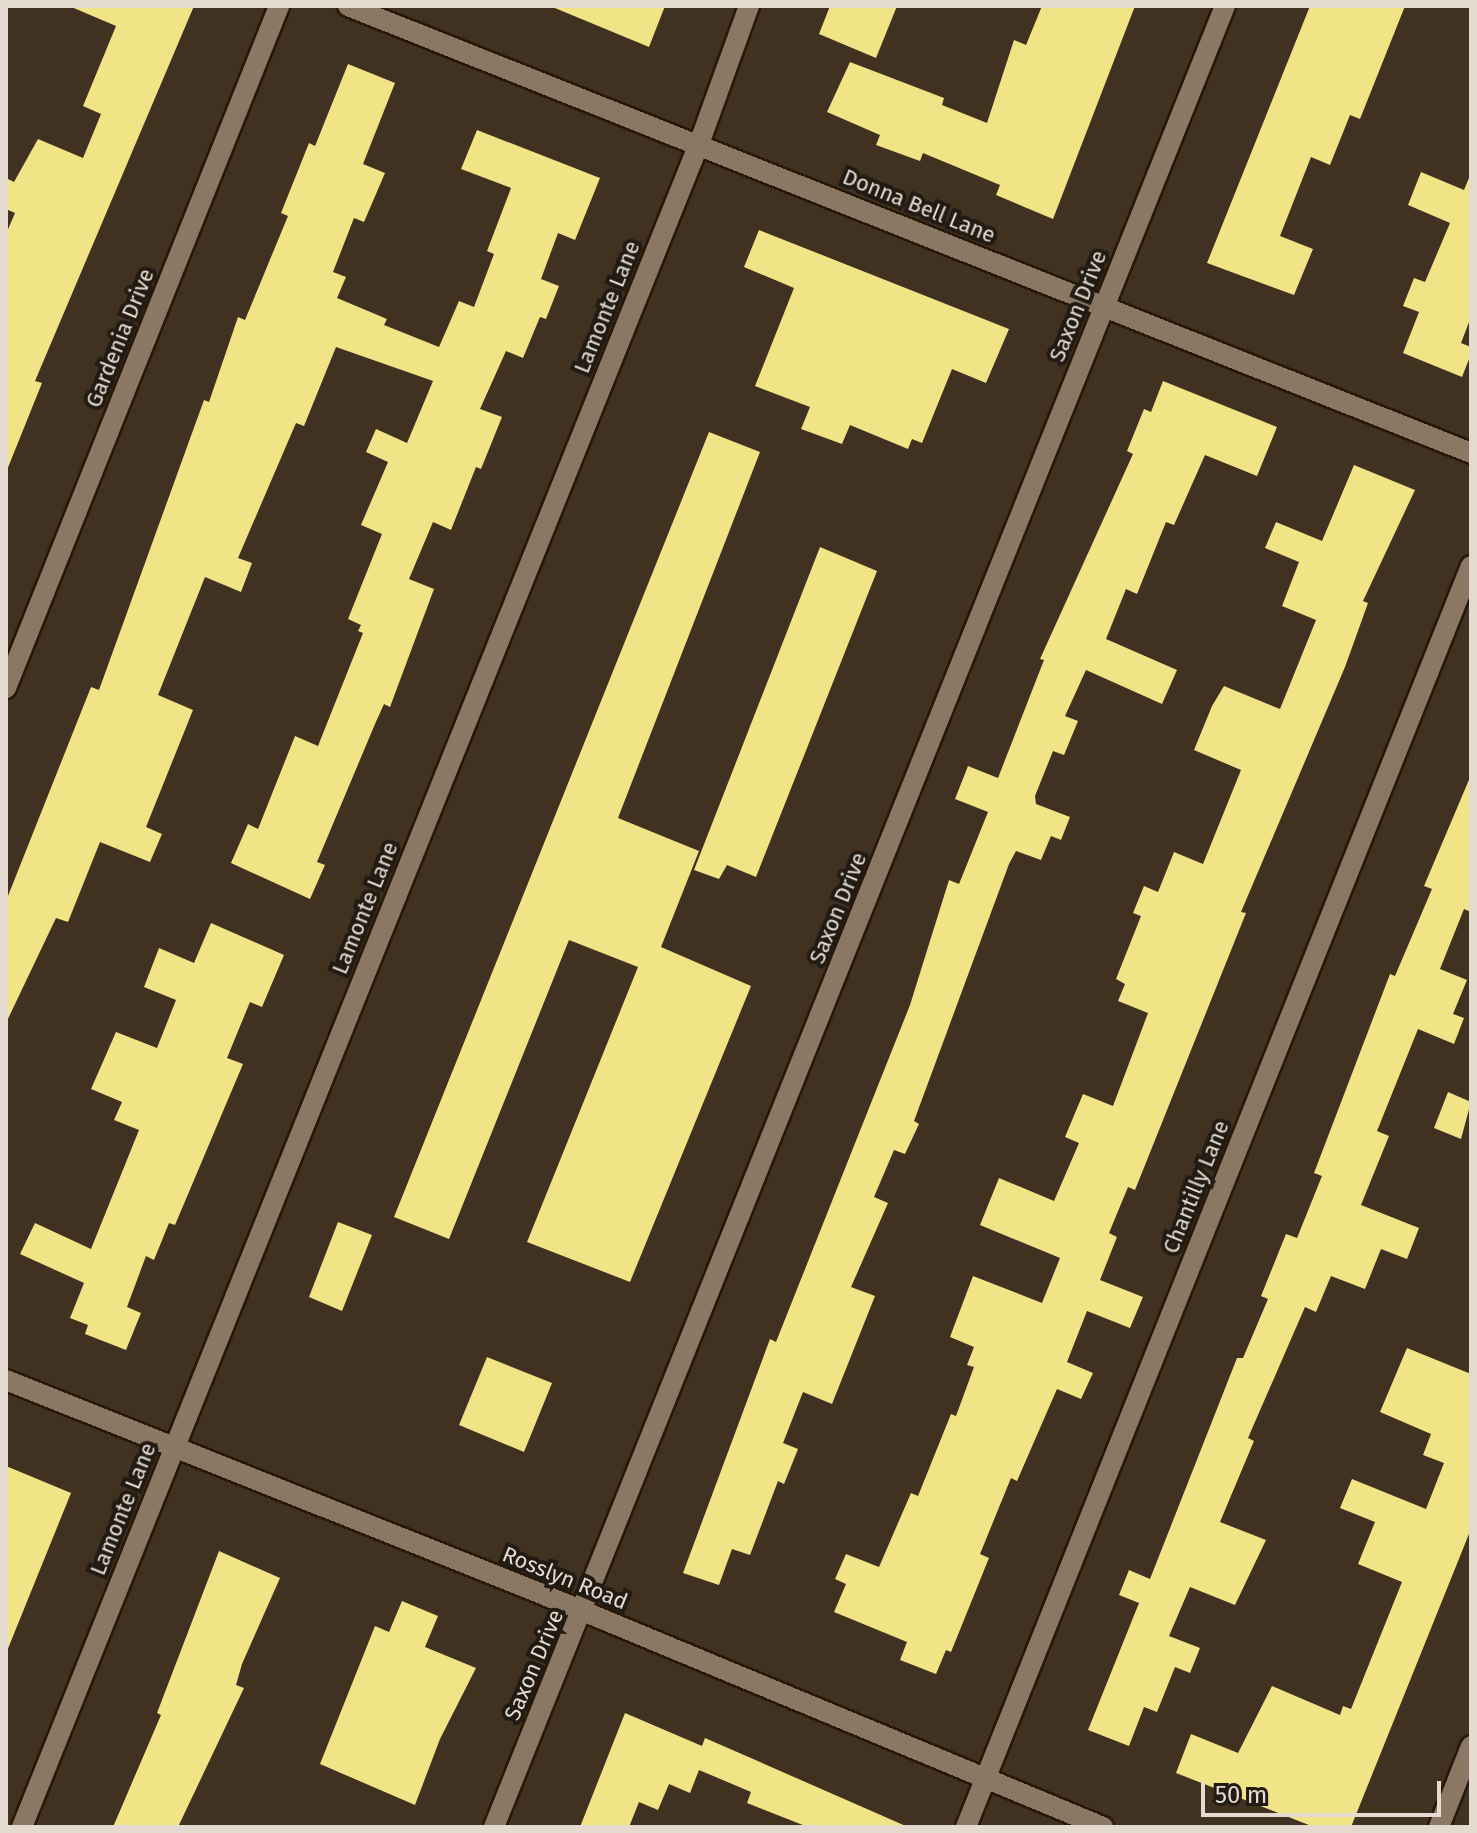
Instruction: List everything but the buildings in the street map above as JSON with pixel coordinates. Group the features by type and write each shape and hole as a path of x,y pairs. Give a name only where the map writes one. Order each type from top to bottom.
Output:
{"street":[{"name":"Gardenia Drive","path":"6,688 279,6"},
{"name":"Donna Bell Lane","path":"348,6 1471,453"},
{"name":"Lamonte Lane","path":"22,1827 699,144 749,6"},
{"name":"Saxon Drive","path":"494,1827 1225,6"},
{"name":"Chantilly Lane","path":"966,1827 1471,566"},
{"name":"Rosslyn Road","path":"6,1380 583,1611 985,1781 1103,1827"},
{"path":"1439,1827 1471,1746"}]}
